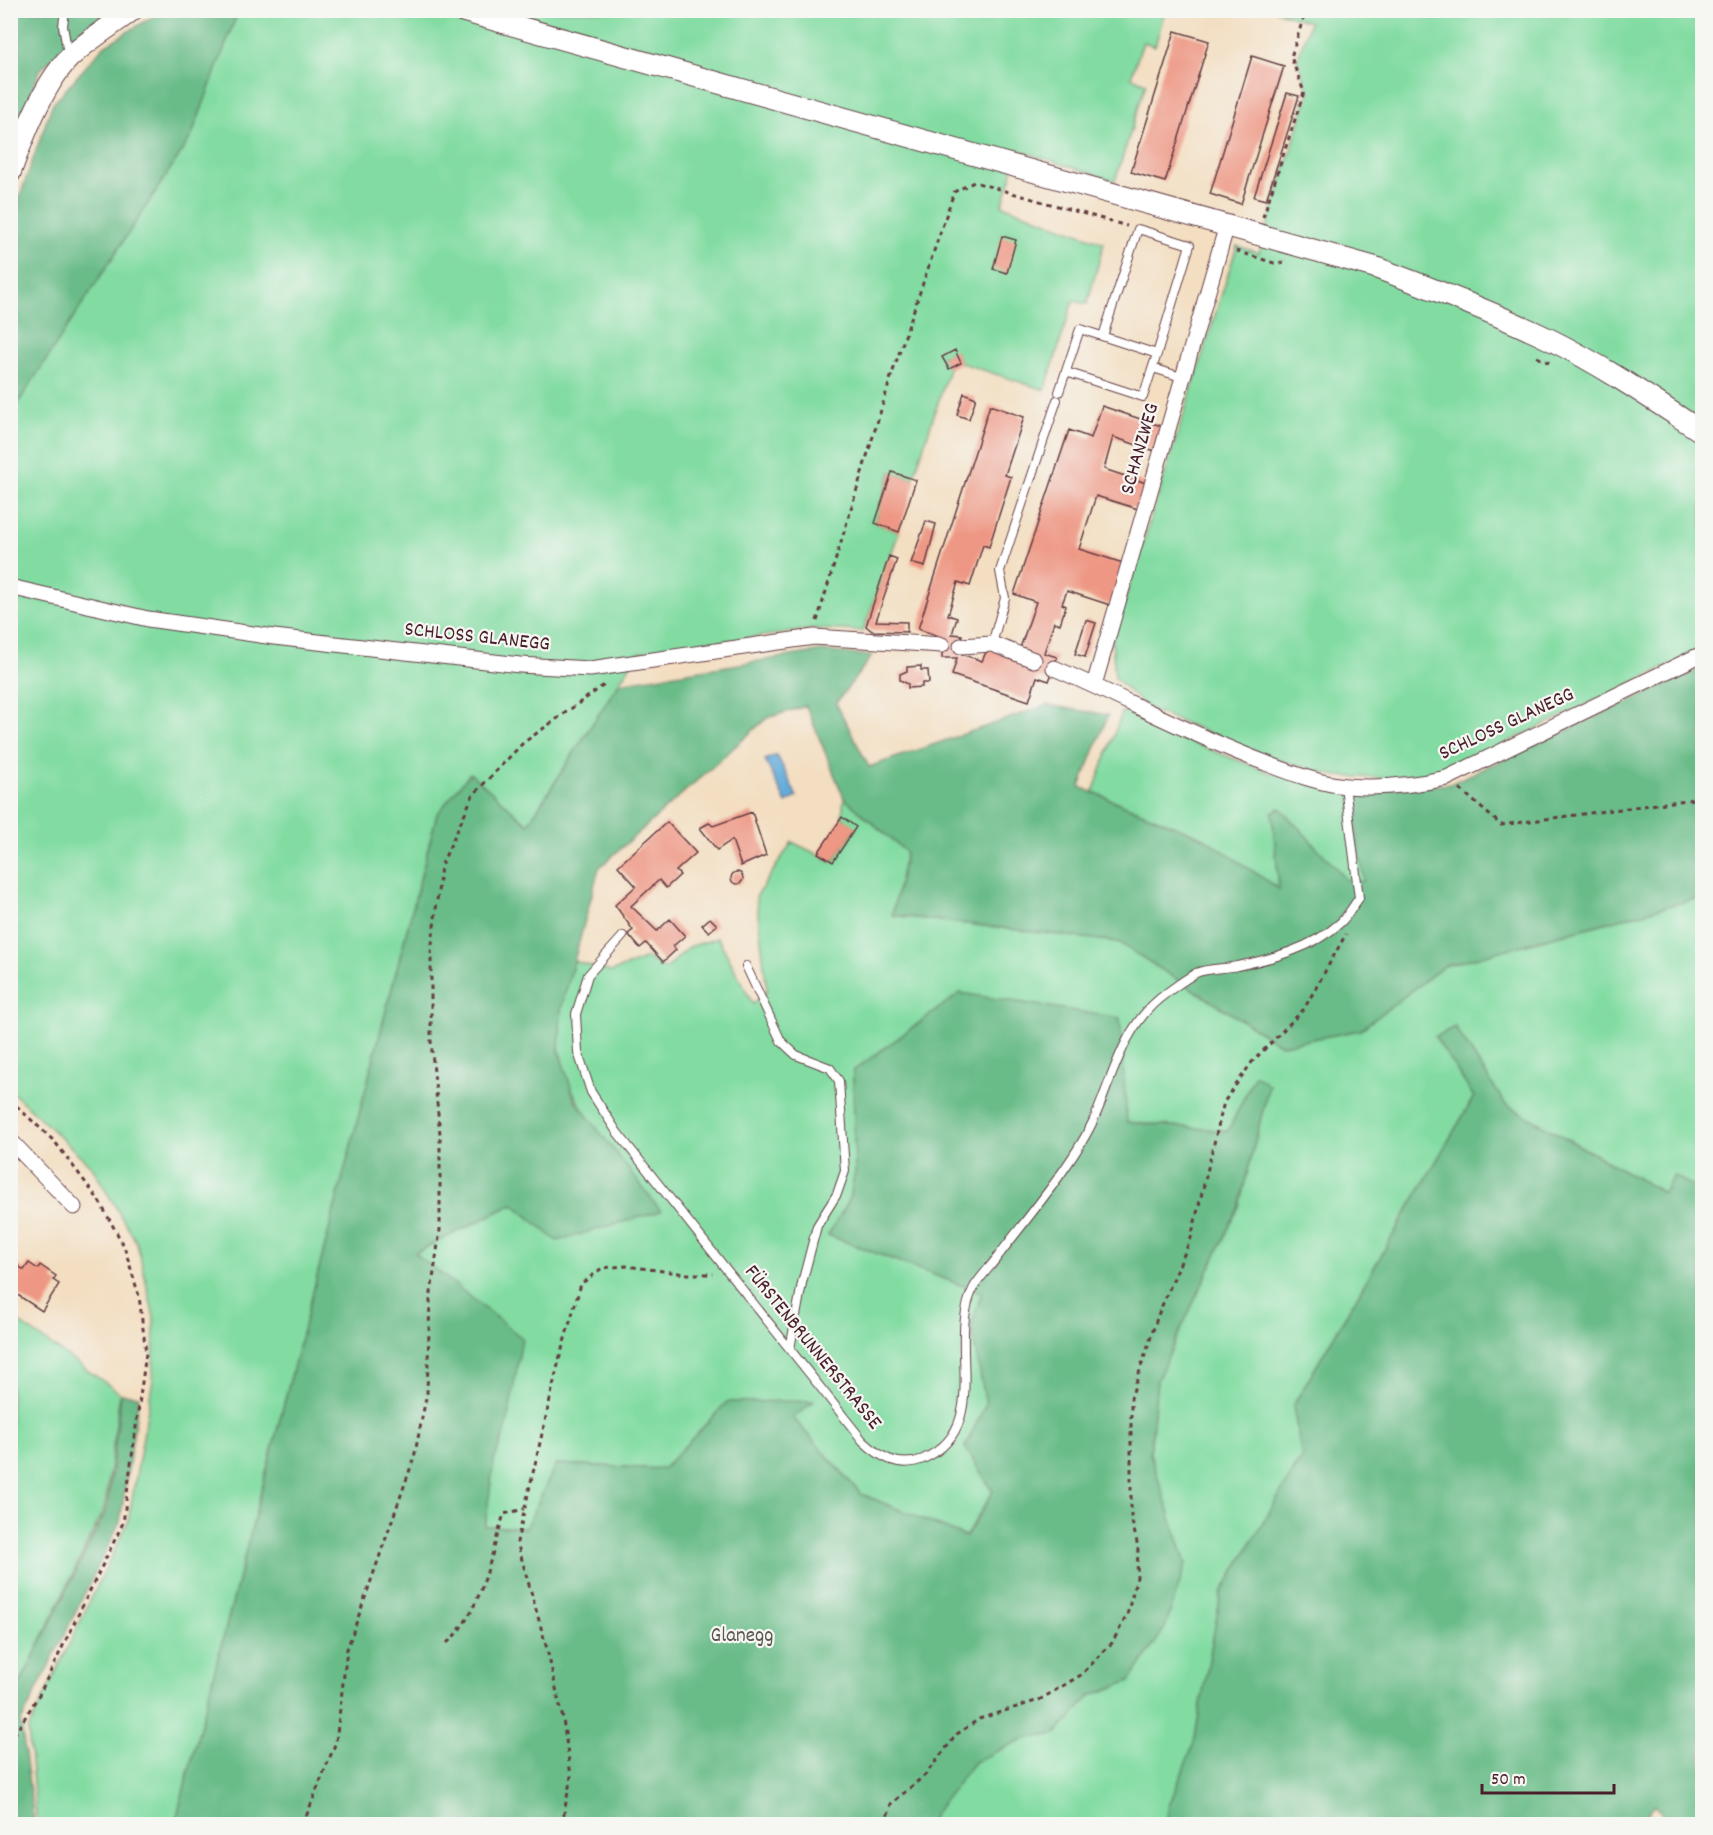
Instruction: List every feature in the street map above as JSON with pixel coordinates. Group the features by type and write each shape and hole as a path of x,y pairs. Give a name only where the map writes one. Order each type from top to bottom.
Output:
{"street":[{"path":"10,173 34,116 69,58 132,10"},
{"path":"459,10 1374,267 1478,306 1553,341 1702,432"},
{"name":"SCHANZWEG","path":"1094,685 1227,225"},
{"name":"SCHLOSS GLANEGG","path":"10,587 148,619 274,637 520,664 590,669 814,637 942,645"},
{"path":"962,646 992,644 1034,660"},
{"name":"SCHLOSS GLANEGG","path":"1054,668 1213,743 1285,771 1345,786 1414,785 1447,778 1702,654"},
{"path":"10,1140 74,1207"}],"lane":[{"path":"65,10 63,26 69,58"},
{"path":"1066,372 1143,397 1190,244 1138,229 1103,336"},
{"path":"992,644 1005,598 1000,571 1080,329 1157,354"},
{"path":"1153,368 1175,375"},
{"name":"FÜRSTENBRUNNERSTRASSE","path":"623,936 588,975 576,1014 578,1053 591,1092 617,1132 863,1441 876,1453 891,1462 905,1463 920,1460 938,1452 951,1437 960,1419 966,1368 962,1328 975,1287 1065,1165 1094,1119 1117,1059 1135,1026 1158,1000 1198,972 1277,957 1341,923 1359,898 1345,786"},
{"path":"746,966 781,1041 796,1055 830,1068 839,1081 845,1171 837,1194 817,1226 790,1349"}],"path":[{"path":"1258,233 1304,92 1291,57 1305,11"},
{"path":"814,637 891,377 954,192 974,182 1138,229"},
{"path":"1221,247 1274,263 1297,264"},
{"path":"1535,356 1555,366"},
{"path":"303,1824 336,1742 346,1649 414,1458 427,1393 430,1300 440,1230 441,1134 431,1041 431,953 441,866 473,795 523,743 609,682"},
{"path":"1447,778 1501,825 1702,798"},
{"path":"885,1824 891,1804 925,1775 957,1734 979,1719 1039,1700 1081,1676 1112,1644 1122,1624 1137,1578 1138,1547 1131,1517 1131,1398 1158,1315 1191,1238 1224,1102 1252,1062 1304,1009 1347,932"},
{"path":"10,1100 55,1142 98,1199 124,1246 139,1296 146,1353 123,1523 40,1693 10,1742"},
{"path":"562,1824 571,1776 563,1719 547,1649 517,1542 560,1356 581,1284 602,1268 626,1266 686,1274 730,1274"},
{"path":"447,1643 461,1630 478,1602 504,1514 524,1509"},
{"path":"10,1783 14,1824"}],"green space":[{"path":"164,10 238,11 191,137 11,414 11,222 52,105 104,46"},
{"path":"11,11 111,11 82,29 40,70 11,144"},
{"path":"238,11 1165,11 1155,46 1143,42 1131,77 1146,83 1115,181 1015,149 1011,178 1002,205 1104,243 1087,304 1073,301 1045,390 961,363 955,351 942,356 949,369 913,479 891,472 875,523 899,532 863,631 815,629 638,653 528,824 437,814 175,1824 37,1824 28,1730 128,1522 153,1380 154,1317 137,1243 92,1167 11,1091 10,414 191,137"},
{"path":"1276,11 1702,11 1702,650 1449,770 1401,779 1335,776 1269,757 1147,708 1115,678 1112,641 1237,246 1259,253 1309,92 1297,60 1310,22"},
{"name":"Glanegg","path":"822,651 872,656 836,703 869,767 1047,705 1108,715 1080,787 1204,838 1279,889 1272,812 1280,808 1350,883 1364,881 1350,792 1450,784 1702,668 1702,897 1444,966 1360,1030 1281,1045 1118,942 892,915 906,852 844,798 806,706 767,718 599,868 561,1009 559,1051 575,1100 661,1211 557,1241 513,1204 415,1253 522,1338 507,1426 494,1460 485,1526 526,1528 556,1464 663,1469 727,1402 814,1401 793,1418 861,1494 966,1537 993,1492 965,1447 986,1404 971,1326 982,1293 828,1235 849,1201 855,1173 853,1071 960,993 1120,1018 1127,1122 1228,1131 1255,1075 1269,1085 1239,1206 1157,1380 1150,1454 1186,1564 1165,1628 1130,1681 1090,1696 1056,1734 1023,1739 974,1762 933,1815 931,1824 175,1824 437,814 470,773 528,824 619,683"},
{"path":"1123,710 1180,738 1271,773 1350,792 1365,881 1349,883 1280,808 1272,812 1280,890 1204,838 1093,792"},
{"path":"844,798 906,852 892,915 1118,942 1281,1045 1360,1030 1444,966 1702,897 1702,1191 1674,1176 1664,1193 1505,1104 1455,1027 1436,1037 1474,1097 1293,1406 1302,1457 1221,1594 1194,1743 1169,1806 1166,1824 931,1824 933,1815 974,1762 1023,1739 1056,1734 1090,1696 1130,1681 1186,1564 1150,1454 1157,1380 1239,1206 1269,1085 1255,1075 1228,1131 1127,1122 853,1071 855,1173 849,1201 828,1235 982,1293 971,1326 986,1404 965,1447 993,1492 965,1537 861,1494 793,1418 813,1402 727,1402 663,1469 556,1464 526,1528 485,1526 494,1460 507,1426 415,1253 513,1204 660,1210 600,1136 575,1095 566,1074 560,1052 559,1030 562,1007 574,961 611,972 647,958 666,969 689,947 718,938 753,1004 767,991 756,897 792,842 833,862 856,828 842,817"},
{"path":"1455,1027 1505,1104 1663,1193 1674,1176 1702,1191 1702,1824 1670,1824 1654,1805 1640,1824 1166,1824 1169,1806 1194,1743 1221,1594 1302,1457 1293,1406 1474,1097 1435,1037"},
{"path":"11,1317 120,1393 105,1507 11,1703"},
{"path":"121,1394 139,1396 120,1522 21,1722 34,1824 11,1824 11,1703 107,1508"}],"water":[{"path":"777,755 797,797 786,803 765,760"}],"building":[{"path":"1175,31 1209,41 1165,182 1131,172"},
{"path":"1252,56 1284,66 1241,204 1210,194"},
{"path":"1287,93 1299,96 1266,200 1254,197"},
{"path":"1002,236 1016,240 1007,273 993,269"},
{"path":"955,350 961,363 949,369 942,357"},
{"path":"964,393 976,398 969,419 957,415"},
{"path":"990,405 1024,417 1005,475 1011,477 989,547 983,545 970,586 958,582 948,615 957,618 952,634 962,635 961,654 982,661 987,650 1020,648 1036,602 1014,594 1069,430 1091,438 1102,406 1164,427 1155,451 1113,437 1104,469 1146,483 1138,509 1096,496 1079,549 1123,563 1110,605 1067,591 1062,604 1066,606 1060,624 1054,622 1044,653 1057,657 1054,668 1049,681 1037,677 1029,701 952,675 957,658 942,658 942,637 918,629"},
{"path":"892,472 916,480 899,532 875,523"},
{"path":"926,521 936,524 925,567 911,563"},
{"path":"889,556 897,559 876,621 907,622 907,632 872,631 866,626"},
{"path":"1086,620 1096,623 1085,657 1075,654"},
{"path":"921,666 921,670 928,670 929,683 922,683 922,687 908,688 908,684 900,680 900,674 907,671 907,667"},
{"path":"752,812 766,855 741,866 732,840 717,850 700,828 709,823 713,826"},
{"path":"842,817 856,827 833,862 818,853"},
{"path":"667,822 696,853 676,871 680,875 666,888 659,880 631,906 657,931 670,919 685,936 673,946 676,950 663,962 646,943 640,948 628,934 633,930 615,905 636,886 618,866"},
{"path":"739,872 742,873 742,883 735,884 732,883 731,876 732,873"},
{"path":"710,918 717,925 709,932 702,925"},
{"path":"10,1260 24,1270 29,1263 38,1269 40,1265 56,1276 53,1280 59,1284 42,1311 10,1290"}]}
